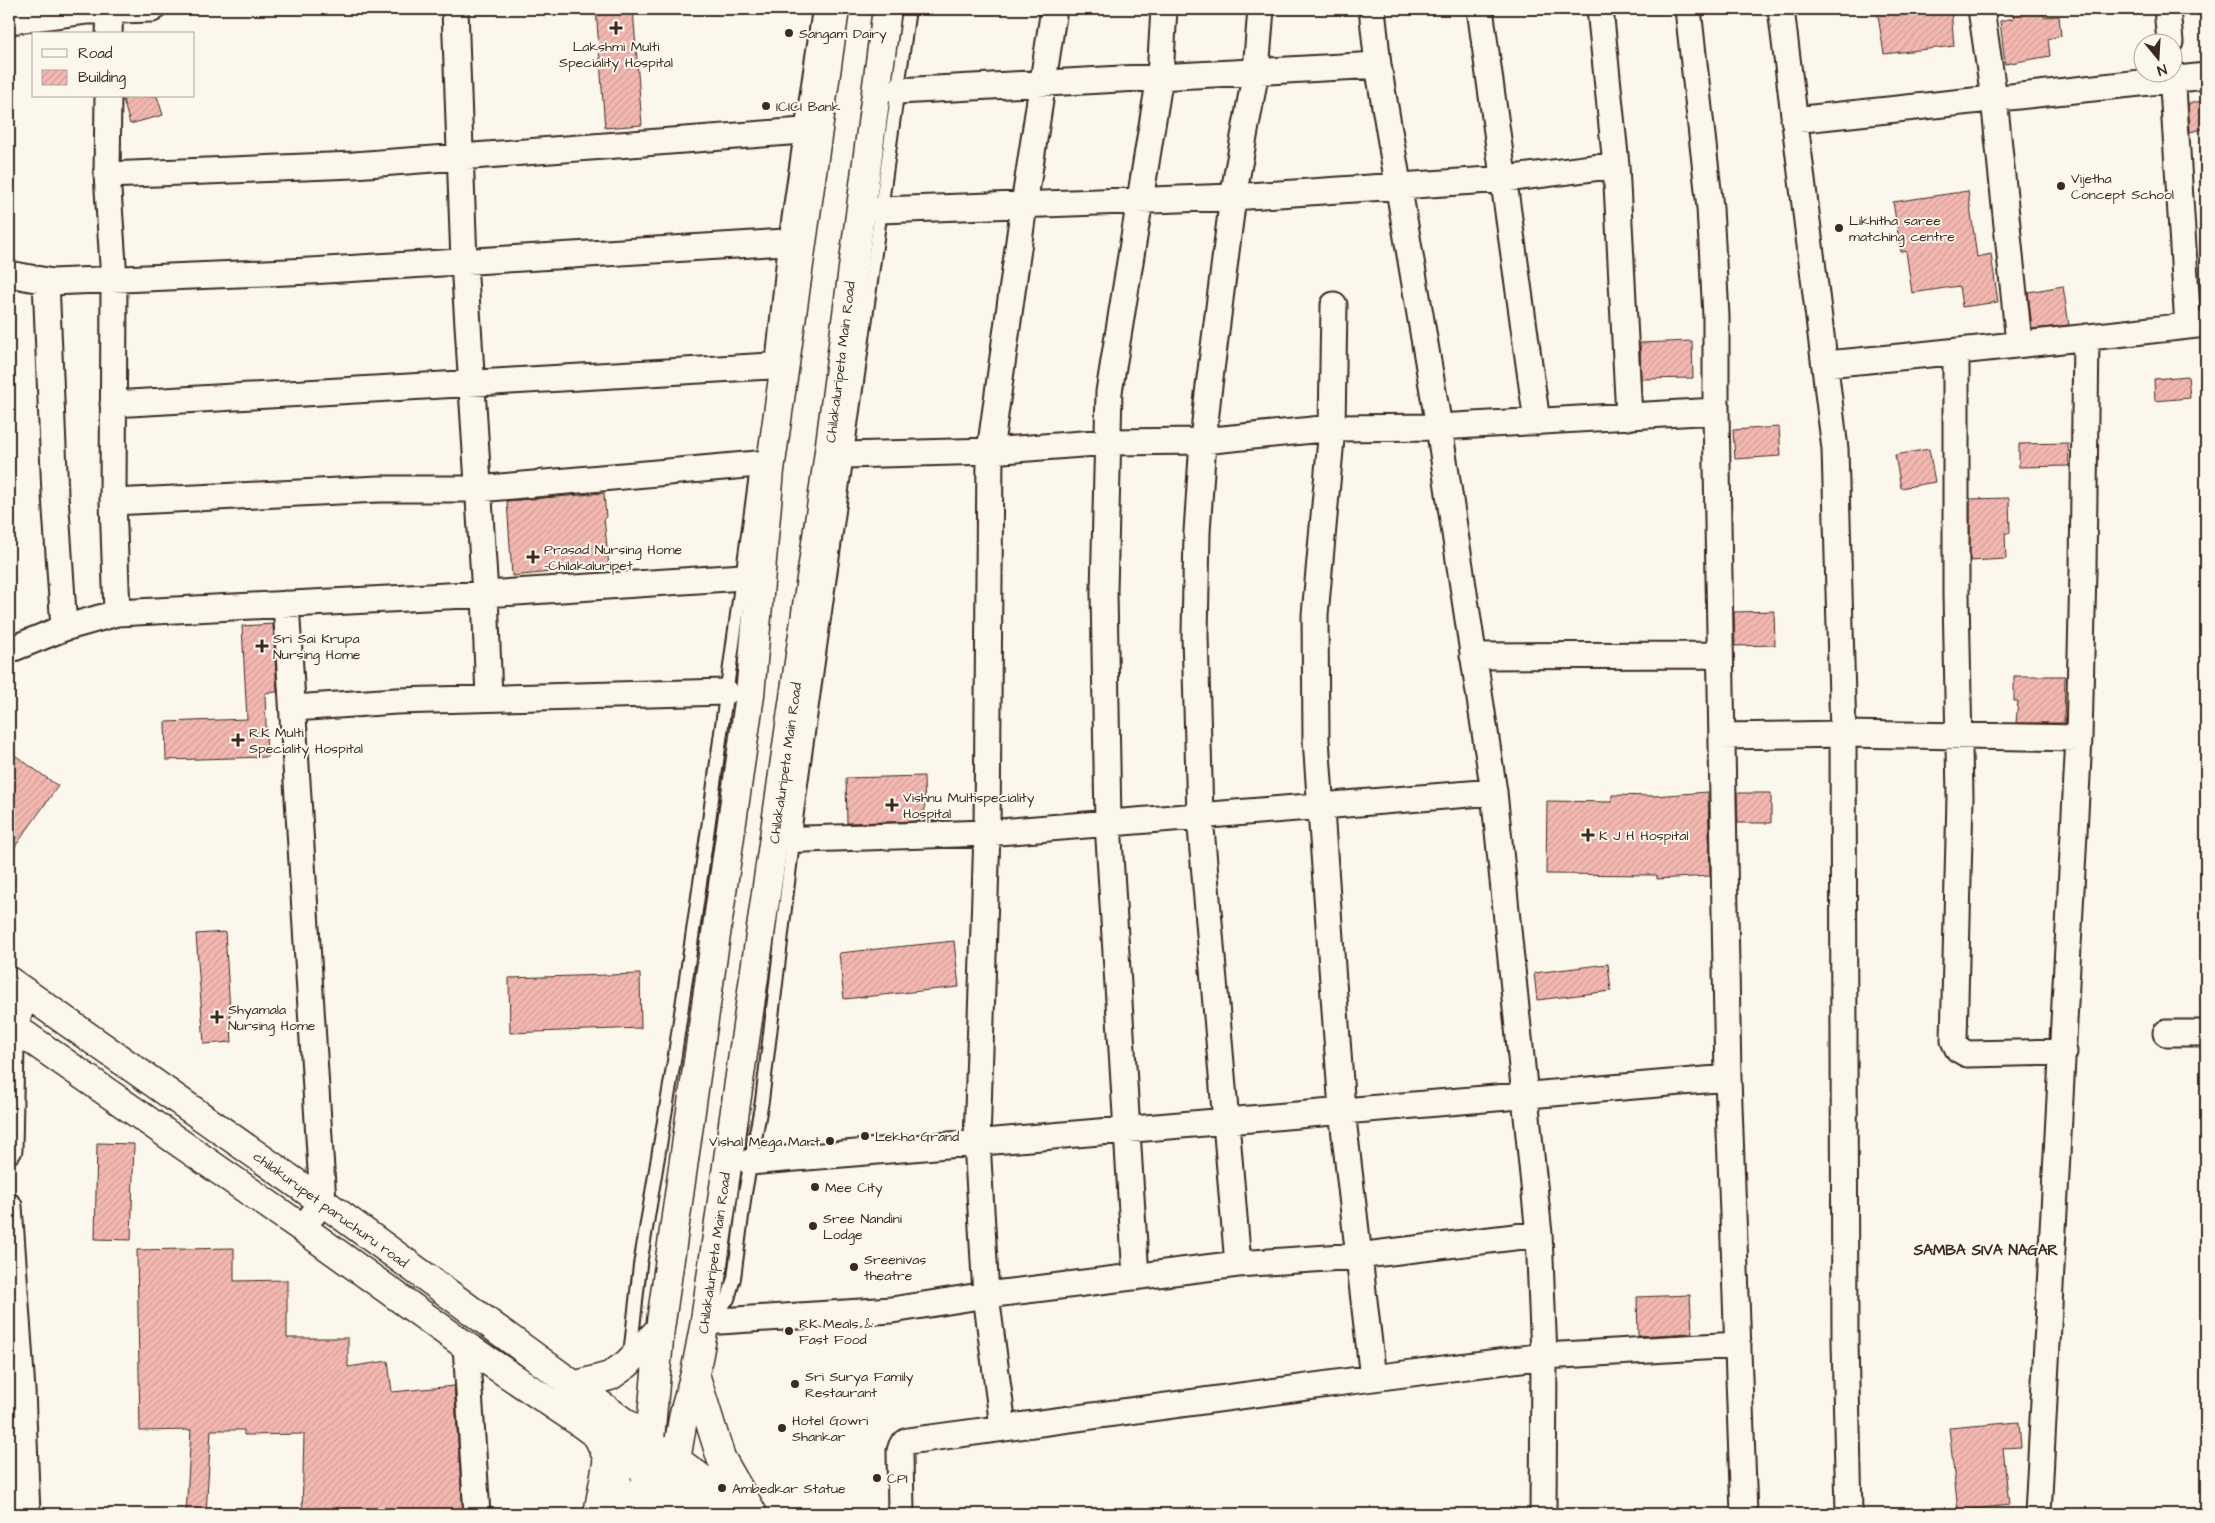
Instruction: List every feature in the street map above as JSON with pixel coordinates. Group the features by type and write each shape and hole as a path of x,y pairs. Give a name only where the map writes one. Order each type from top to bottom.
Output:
{"main road":[{"path":"641,1514 647,1472 660,1329 750,695 770,470 834,9"},
{"name":"Chilakaluripeta Main Road","path":"667,1514 684,1413 695,1374 704,1325 784,840 825,479 887,9"},
{"name":"chilakurupet paruchuru road","path":"18,987 323,1202 650,1441 674,1472"},
{"path":"11,1025 302,1228 603,1447 647,1472 674,1472 752,1514"},
{"path":"573,1386 610,1376 630,1361 660,1329"},
{"path":"695,1374 721,1458 752,1514"},
{"path":"598,1514 603,1447"},
{"path":"603,1447 622,1497 625,1514"},
{"path":"674,1472 714,1514"}],"street":[{"path":"9,21 98,16 152,9"},
{"path":"455,9 464,262 485,594 489,698"},
{"path":"1003,1427 986,1295 977,1142 987,833 990,451 1024,205 1054,9"},
{"path":"1136,1277 1108,823 1104,592 1109,392 1160,76 1164,9"},
{"path":"1238,1264 1200,816 1195,636 1197,532 1203,441 1233,197 1256,72 1262,9"},
{"path":"1372,9 1378,65 1400,186 1439,428 1494,792 1539,1234 1544,1356 1543,1514"},
{"path":"1480,9 1537,422"},
{"path":"1600,9 1616,166 1629,417"},
{"path":"1688,9 1710,208 1716,316 1728,1078 1744,1514"},
{"path":"1781,9 1835,449 1843,734 1845,1341 1849,1514"},
{"path":"1981,9 1994,98 2019,343"},
{"path":"2167,9 2169,32"},
{"path":"898,91 1378,65"},
{"path":"2182,76 2206,76"},
{"path":"1794,120 2132,81"},
{"path":"1825,364 1956,353 2019,343 2197,325 2173,82"},
{"path":"108,98 106,175 114,279 113,502 117,613"},
{"path":"106,175 354,165 803,130"},
{"path":"880,210 1233,197 1504,179 1616,166"},
{"path":"9,274 46,281 114,279 464,262 786,242"},
{"path":"46,281 55,495 64,628"},
{"path":"1334,305 1332,428 1315,615 1316,739 1319,806 1342,1110 1357,1256 1373,1378"},
{"path":"2038,1514 2064,1052 2079,738 2086,337"},
{"path":"1956,353 1956,594 1960,735 1954,1041 1958,1048 1967,1054 2064,1052"},
{"path":"113,404 471,383 771,371"},
{"path":"846,455 990,451 1108,442 1203,441 1332,428 1439,428 1716,411"},
{"path":"113,502 379,489 478,489 758,454"},
{"path":"9,650 64,628 117,613 485,594 743,577"},
{"path":"286,604 294,708 323,1202 302,1228"},
{"path":"1473,656 1720,655"},
{"path":"294,708 396,701 726,692"},
{"path":"1722,736 1843,734 2079,738"},
{"path":"784,840 987,833 1494,792"},
{"path":"9,1150 11,1025 18,987"},
{"path":"2166,1033 2206,1033"},
{"path":"750,1162 1128,1128 1728,1078"},
{"path":"9,1206 22,1390 27,1514"},
{"path":"704,1325 892,1310 986,1295 1238,1264 1357,1256 1539,1234"},
{"path":"901,1514 899,1465 902,1445 908,1441 1544,1356 1738,1345"},
{"path":"466,1346 477,1514"}],"lane":[{"path":"771,371 786,242 819,9"},
{"path":"704,1325 728,1298 734,1278 750,1162 764,1082 784,840 846,455 909,9"},
{"path":"630,1361 640,1265 674,1060 743,577 758,454"}],"building":[{"path":"596,9 633,9 642,125 605,128"},
{"path":"1877,9 1951,9 1954,46 1884,54"},
{"path":"2012,9 2043,9 2044,17 2059,16 2061,36 2048,39 2050,56 2005,64 2000,21 2014,18"},
{"path":"123,98 158,98 163,115 130,124"},
{"path":"2201,101 2206,128 2190,132 2188,104"},
{"path":"1968,191 1977,257 1991,254 1998,302 1962,307 1959,286 1912,293 1906,251 1901,252 1893,202"},
{"path":"2063,286 2069,325 2032,329 2028,292"},
{"path":"1692,341 1693,378 1641,379 1640,343"},
{"path":"2188,376 2190,398 2155,401 2154,379"},
{"path":"1779,427 1781,456 1735,459 1733,430"},
{"path":"2068,443 2069,466 2019,467 2019,444"},
{"path":"1929,449 1935,482 1901,488 1895,455"},
{"path":"604,493 606,518 604,518 609,566 512,576 507,501"},
{"path":"2009,498 2010,533 2005,533 2006,559 1970,561 1970,499"},
{"path":"1774,611 1775,645 1735,646 1734,612"},
{"path":"273,624 277,692 265,693 267,757 166,760 165,722 247,719 242,626"},
{"path":"2014,676 2065,676 2064,723 2016,723 2018,701 2014,701"},
{"path":"9,751 58,786 9,855"},
{"path":"924,776 925,821 847,823 846,778"},
{"path":"1708,792 1710,876 1657,879 1657,875 1546,874 1547,801 1612,802 1612,795 1654,796"},
{"path":"1737,793 1771,793 1771,823 1738,823"},
{"path":"225,932 232,1042 204,1044 196,934"},
{"path":"954,941 959,987 844,999 839,953"},
{"path":"1608,964 1611,991 1537,1000 1534,973"},
{"path":"640,974 641,1028 510,1033 509,978"},
{"path":"97,1143 134,1144 131,1240 95,1239"},
{"path":"234,1248 234,1281 287,1280 287,1338 348,1338 348,1367 388,1361 392,1392 454,1386 463,1514 302,1514 304,1434 244,1435 244,1430 211,1430 206,1514 186,1514 191,1430 140,1431 137,1250"},
{"path":"1690,1295 1692,1333 1638,1336 1637,1297"},
{"path":"2019,1422 2021,1447 2003,1448 2009,1505 1958,1511 1949,1428"}],"place":[{"name":"Lakshmi Multi Speciality Hospital","path":"616,28"},
{"name":"Sangam Dairy","path":"789,33"},
{"name":"ICICI Bank","path":"766,106"},
{"name":"Vijetha Concept School","path":"2061,186"},
{"name":"Likhitha saree matching centre","path":"1839,228"},
{"name":"Prasad Nursing Home -Chilakaluripet","path":"533,557"},
{"name":"Sri Sai Krupa Nursing Home","path":"262,646"},
{"name":"R.K Multi Speciality Hospital","path":"238,740"},
{"name":"Vishnu Multispeciality Hospital","path":"892,805"},
{"name":"K J H Hospital","path":"1588,835"},
{"name":"Shyamala Nursing Home","path":"217,1017"},
{"name":"Lekha Grand","path":"865,1136"},
{"name":"Vishal Mega Mart","path":"830,1141"},
{"name":"Mee City","path":"815,1187"},
{"name":"Sree Nandini Lodge","path":"813,1226"},
{"name":"Sreenivas theatre","path":"854,1267"},
{"name":"RK Meals & Fast Food","path":"789,1331"},
{"name":"Sri Surya Family Restaurant","path":"795,1384"},
{"name":"Hotel Gowri Shankar","path":"782,1428"},
{"name":"CPI","path":"877,1478"},
{"name":"Ambedkar Statue","path":"722,1488"}],"district":[{"name":"SAMBA SIVA NAGAR","path":"1986,1250"}]}
